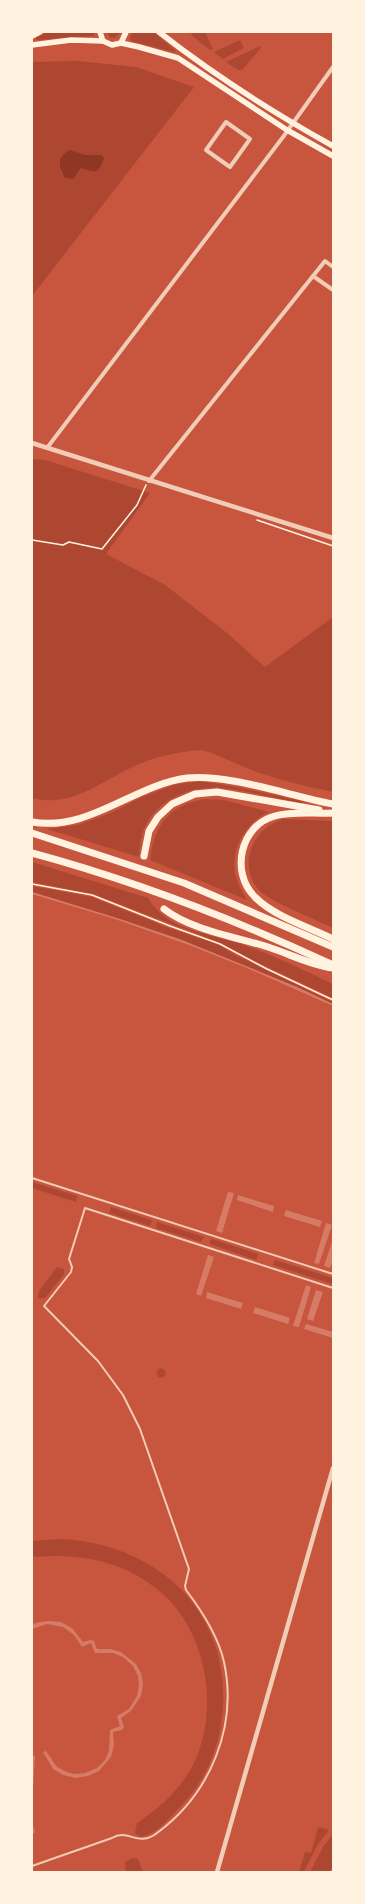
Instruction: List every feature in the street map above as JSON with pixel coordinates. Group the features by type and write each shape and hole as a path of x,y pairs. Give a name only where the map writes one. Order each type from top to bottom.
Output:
{"highway":[{"path":"32,822 52,823 75,820 94,814 160,785 200,778 238,783 333,804"},
{"path":"144,856 149,831 158,817 172,804 195,794 217,792 333,813"},
{"path":"333,813 282,814 262,821 252,831 244,844 240,866 248,889 258,901 283,915 333,938"},
{"path":"32,833 184,883 333,947"},
{"path":"32,853 182,900 273,937 333,965"},
{"path":"164,909 173,916 188,923 270,947 321,967 333,968"}],"main road":[{"path":"32,36 40,32"},
{"path":"100,32 103,41"},
{"path":"121,43 126,32"},
{"path":"159,32 221,77 292,123 333,146"},
{"path":"32,45 71,40 103,41 112,45 121,43 178,58 287,130 333,156"}],"street":[{"path":"47,448 333,67"},
{"path":"226,122 250,139 230,167 206,150 226,122"},
{"path":"149,481 324,261 333,267"},
{"path":"313,276 333,290"},
{"path":"32,443 333,538"},
{"path":"216,1872 333,1468"}],"lane":[{"path":"32,1178 333,1274"},
{"path":"32,1866 118,1835 127,1835 138,1840 147,1839 156,1834 186,1807 205,1781 219,1749 224,1728 227,1698 224,1661 217,1640 201,1610 190,1596 185,1586 189,1569 133,1414 123,1395 98,1362 44,1306 71,1272 72,1267 69,1259 86,1208 333,1288"}],"path":[{"path":"32,540 63,545 70,542 102,549 133,510 143,492"},
{"path":"32,884 92,896 220,944 267,969 333,1000"}],"shaded area":[{"path":"48,32 95,32 94,36 36,40 36,37"},
{"path":"106,32 121,32 115,38 111,38"},
{"path":"132,32 153,32 176,51 174,52 131,41 130,39"},
{"path":"193,32 205,32 213,49 210,50 191,35"},
{"path":"240,40 244,48 223,59 214,52"},
{"path":"260,46 261,48 242,70 238,70 226,62"},
{"path":"78,61 136,67 194,87 32,296 32,62"},
{"path":"70,150 85,155 101,155 104,158 98,170 90,171 81,168 73,179 65,178 60,167 60,159"},
{"path":"32,459 45,460 150,493 106,554 165,585 227,633 265,667 333,617 333,792 296,784 269,776 201,750 169,755 146,761 74,796 47,800 32,798"},
{"path":"201,781 306,802 300,803 222,788 199,789 188,792 167,802 151,817 142,834 139,857 47,829 78,825 111,813 142,797 174,785"},
{"path":"205,799 224,800 269,812 260,817 247,830 242,837 235,855 235,874 247,900 150,860 155,837 166,819 182,806"},
{"path":"283,819 333,821 333,928 273,900 259,890 253,881 249,870 249,855 253,844 263,830"},
{"path":"32,862 148,898 156,909 178,925 255,949 333,984 333,998 237,953 221,943 93,894 32,882"},
{"path":"32,886 92,897 169,928 220,945 235,955 333,1002 333,1004 260,971 185,942 147,928 32,892"},
{"path":"32,1182 77,1196 76,1202 32,1188"},
{"path":"111,1207 152,1220 150,1226 109,1213"},
{"path":"157,1222 204,1237 201,1242 156,1228"},
{"path":"212,1239 258,1254 256,1260 210,1244"},
{"path":"275,1260 333,1278 333,1284 273,1265"},
{"path":"57,1267 64,1269 64,1274 46,1297 40,1299 38,1297 39,1291"},
{"path":"159,1369 163,1369 165,1373 163,1377 159,1377 157,1375 157,1371"},
{"path":"61,1539 95,1544 127,1553 155,1568 179,1588 199,1611 213,1639 221,1670 223,1705 222,1719 216,1747 206,1772 199,1784 181,1806 158,1829 152,1833 140,1837 135,1833 137,1823 156,1809 174,1792 189,1773 199,1751 205,1729 207,1707 206,1683 202,1661 194,1639 184,1619 170,1601 140,1577 112,1564 97,1560 66,1556 35,1557 32,1555 32,1541"},
{"path":"318,1827 327,1829 328,1832 318,1844 304,1872 299,1872 305,1852 311,1853"},
{"path":"333,1834 333,1866 329,1872 310,1872 323,1847"},
{"path":"133,1858 138,1859 143,1872 126,1872 125,1862"}],"building":[{"path":"32,892 182,940 297,987 333,1004 333,1006 247,968 189,945 115,919 32,894"},
{"path":"228,1192 234,1193 222,1233 216,1231"},
{"path":"238,1195 274,1206 273,1212 237,1200"},
{"path":"286,1210 322,1221 320,1227 284,1216"},
{"path":"326,1223 332,1225 319,1264 314,1263"},
{"path":"333,1239 333,1260 330,1268 324,1266"},
{"path":"208,1255 214,1257 201,1296 196,1294"},
{"path":"306,1285 311,1287 299,1327 293,1326"},
{"path":"316,1290 323,1292 313,1321 307,1319"},
{"path":"207,1292 243,1303 241,1309 206,1298"},
{"path":"255,1307 290,1318 288,1324 253,1313"},
{"path":"306,1324 333,1332 333,1338 304,1329"},
{"path":"48,1621 61,1622 72,1628 83,1642 91,1640 94,1641 97,1649 110,1649 121,1652 136,1664 141,1673 143,1684 141,1696 131,1711 121,1718 124,1727 122,1730 113,1732 114,1745 111,1757 99,1771 88,1776 76,1778 63,1775 53,1769 43,1752 46,1751 57,1767 67,1772 74,1774 85,1773 97,1768 105,1760 109,1751 110,1730 120,1726 117,1716 129,1709 137,1696 139,1686 138,1676 133,1666 123,1657 113,1653 95,1653 91,1643 82,1647 74,1635 63,1627 47,1624 32,1629 32,1625 36,1623"},
{"path":"32,1755 35,1756 33,1789 32,1789"},
{"path":"32,1823 35,1832 32,1835"}]}
